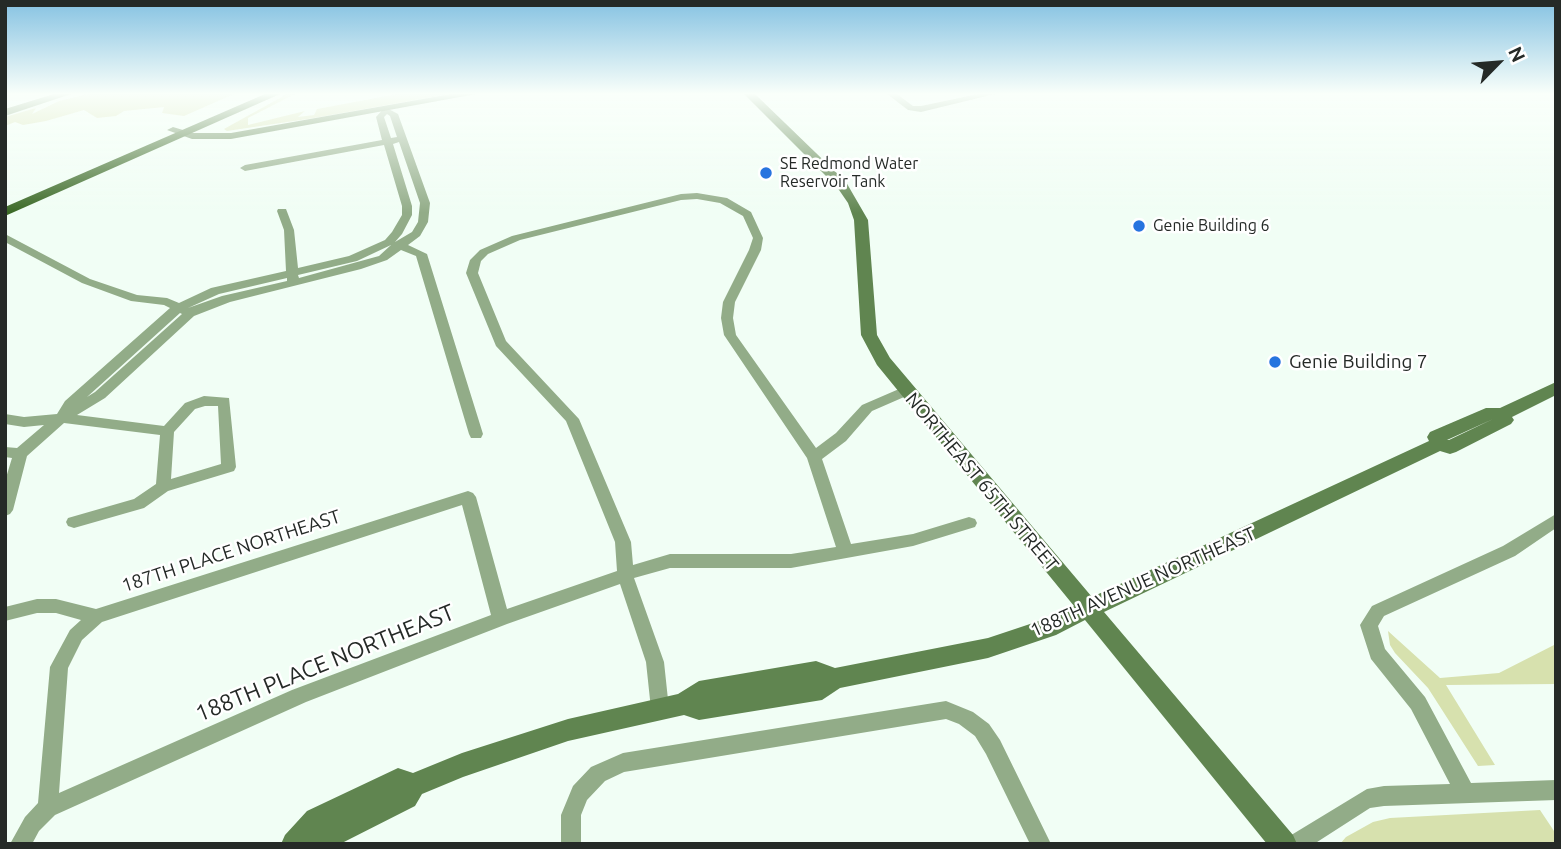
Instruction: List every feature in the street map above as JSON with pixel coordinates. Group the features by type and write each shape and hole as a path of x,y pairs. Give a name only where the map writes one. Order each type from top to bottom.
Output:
{"main road":[{"path":"5,202 175,134"},
{"path":"5,212 175,134"}],"street":[{"path":"188,134 212,138 246,134"},
{"path":"5,510 13,453 61,418 100,395 184,311 292,278 357,267 383,258 395,244 408,215 385,134"},
{"path":"395,244 416,234 426,212 399,134"},
{"name":"NORTHEAST 65TH STREET","path":"789,134 842,185 855,203 861,220 869,335 873,348 1284,844"},
{"path":"245,168 401,139"},
{"path":"660,709 655,662 625,575 623,542 572,419 500,344 472,273 476,260 491,248 516,238 681,197 711,198 732,205 747,214 758,239 729,302 727,318 730,335 814,457 845,551"},
{"path":"282,211 289,230 292,278"},
{"path":"5,237 86,281 135,298 167,302 184,311"},
{"path":"395,244 421,254 476,434"},
{"name":"188TH AVENUE NORTHEAST","path":"304,844 320,840 405,797 413,785 462,765 558,733 684,704 699,709 822,689 834,679 988,648 1048,628 1439,444 1450,447 1505,420 1502,415 1556,388"},
{"path":"814,457 841,437 867,408 906,391"},
{"path":"74,522 139,504 163,487 229,467 224,401 204,401 190,406 167,431 163,487"},
{"path":"5,419 24,422 61,418 167,431"},
{"name":"187TH PLACE NORTHEAST","path":"96,616 468,497 501,619"},
{"path":"1465,793 1418,703 1377,653 1369,625 1378,611 1509,551 1556,520"},
{"name":"188TH PLACE NORTHEAST","path":"48,808 299,696 501,619 670,561 791,561 913,540 969,523"},
{"path":"5,614 37,607 56,607 96,616"},
{"path":"20,844 32,824 48,808 59,667 76,635 96,616"},
{"path":"571,844 571,815 580,793 598,774 623,763 946,710 966,718 982,730 1041,844"},
{"name":"188TH AVENUE NORTHEAST","path":"294,844 316,820 398,780 413,785"},
{"path":"1295,844 1367,799 1556,790"}],"green space":[{"path":"1388,631 1440,678 1499,673 1556,644 1556,684 1446,685 1495,765 1478,766 1428,688 1395,653 1390,645"},
{"path":"1540,810 1556,834 1556,844 1340,844 1346,837 1373,822 1390,818"}],"place":[{"name":"SE Redmond Water Reservoir Tank","path":"766,173"},
{"name":"Genie Building 6","path":"1139,226"},
{"name":"Genie Building 7","path":"1275,362"}]}
